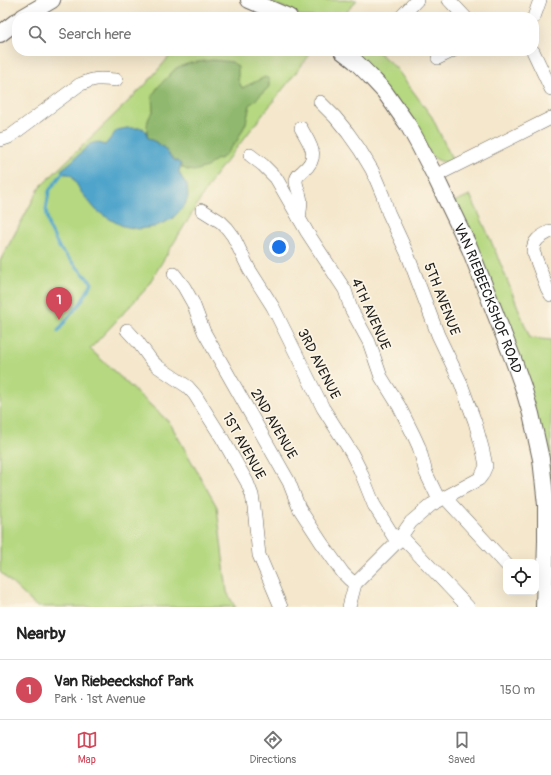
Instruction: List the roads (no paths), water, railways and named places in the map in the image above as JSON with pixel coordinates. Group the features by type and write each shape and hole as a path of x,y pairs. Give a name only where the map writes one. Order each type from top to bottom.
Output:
{"street":[{"path":"32,12 52,0"},
{"path":"249,0 277,12"},
{"path":"406,12 417,0"},
{"path":"449,0 460,12"},
{"path":"536,12 540,0"},
{"path":"0,34 12,24"},
{"name":"VAN RIEBEECKSHOF ROAD","path":"348,56 384,91 408,125 435,176 470,249 523,387 531,414 541,459 546,505 546,541 540,579 544,607"},
{"path":"438,58 442,56"},
{"path":"535,56 551,89"},
{"path":"0,140 9,137 79,85 101,78 116,80"},
{"name":"5TH AVENUE","path":"320,102 348,133 372,170 388,212 407,253 438,335 460,381 475,422 486,466 485,471 479,479 444,501 431,505 414,519 399,539 355,584"},
{"path":"435,176 551,118"},
{"path":"299,218 301,202 296,180 299,174 310,164 313,158 312,149 301,128"},
{"name":"4TH AVENUE","path":"250,155 264,165 276,178 299,218 345,290 351,309 368,342 381,377 399,406 419,447 426,473 444,501"},
{"name":"3RD AVENUE","path":"202,210 221,222 228,228 233,236 249,269 275,312 323,408 351,452 374,504 399,539 468,607"},
{"path":"551,231 539,237 533,246 533,251 551,295"},
{"name":"2ND AVENUE","path":"174,274 184,287 193,303 204,332 289,482 300,508 320,542 349,579 355,584"},
{"name":"1ST AVENUE","path":"127,330 156,366 188,387 195,394 247,482 252,494 259,555 281,607"},
{"path":"444,501 503,561"},
{"path":"349,607 355,584"}],"water":[{"path":"127,128 143,128 147,133 147,137 162,146 173,159 181,164 179,172 187,185 188,197 185,205 172,219 154,227 138,229 123,226 103,215 96,210 81,192 72,176 64,174 61,170 90,144 97,142 105,145 117,130"}],"waterway":[{"path":"58,331 81,302 92,283 60,249 49,227 46,210 49,191 63,172"}],"place":[{"name":"Van Riebeeckshof Park","path":"59,320"}]}
